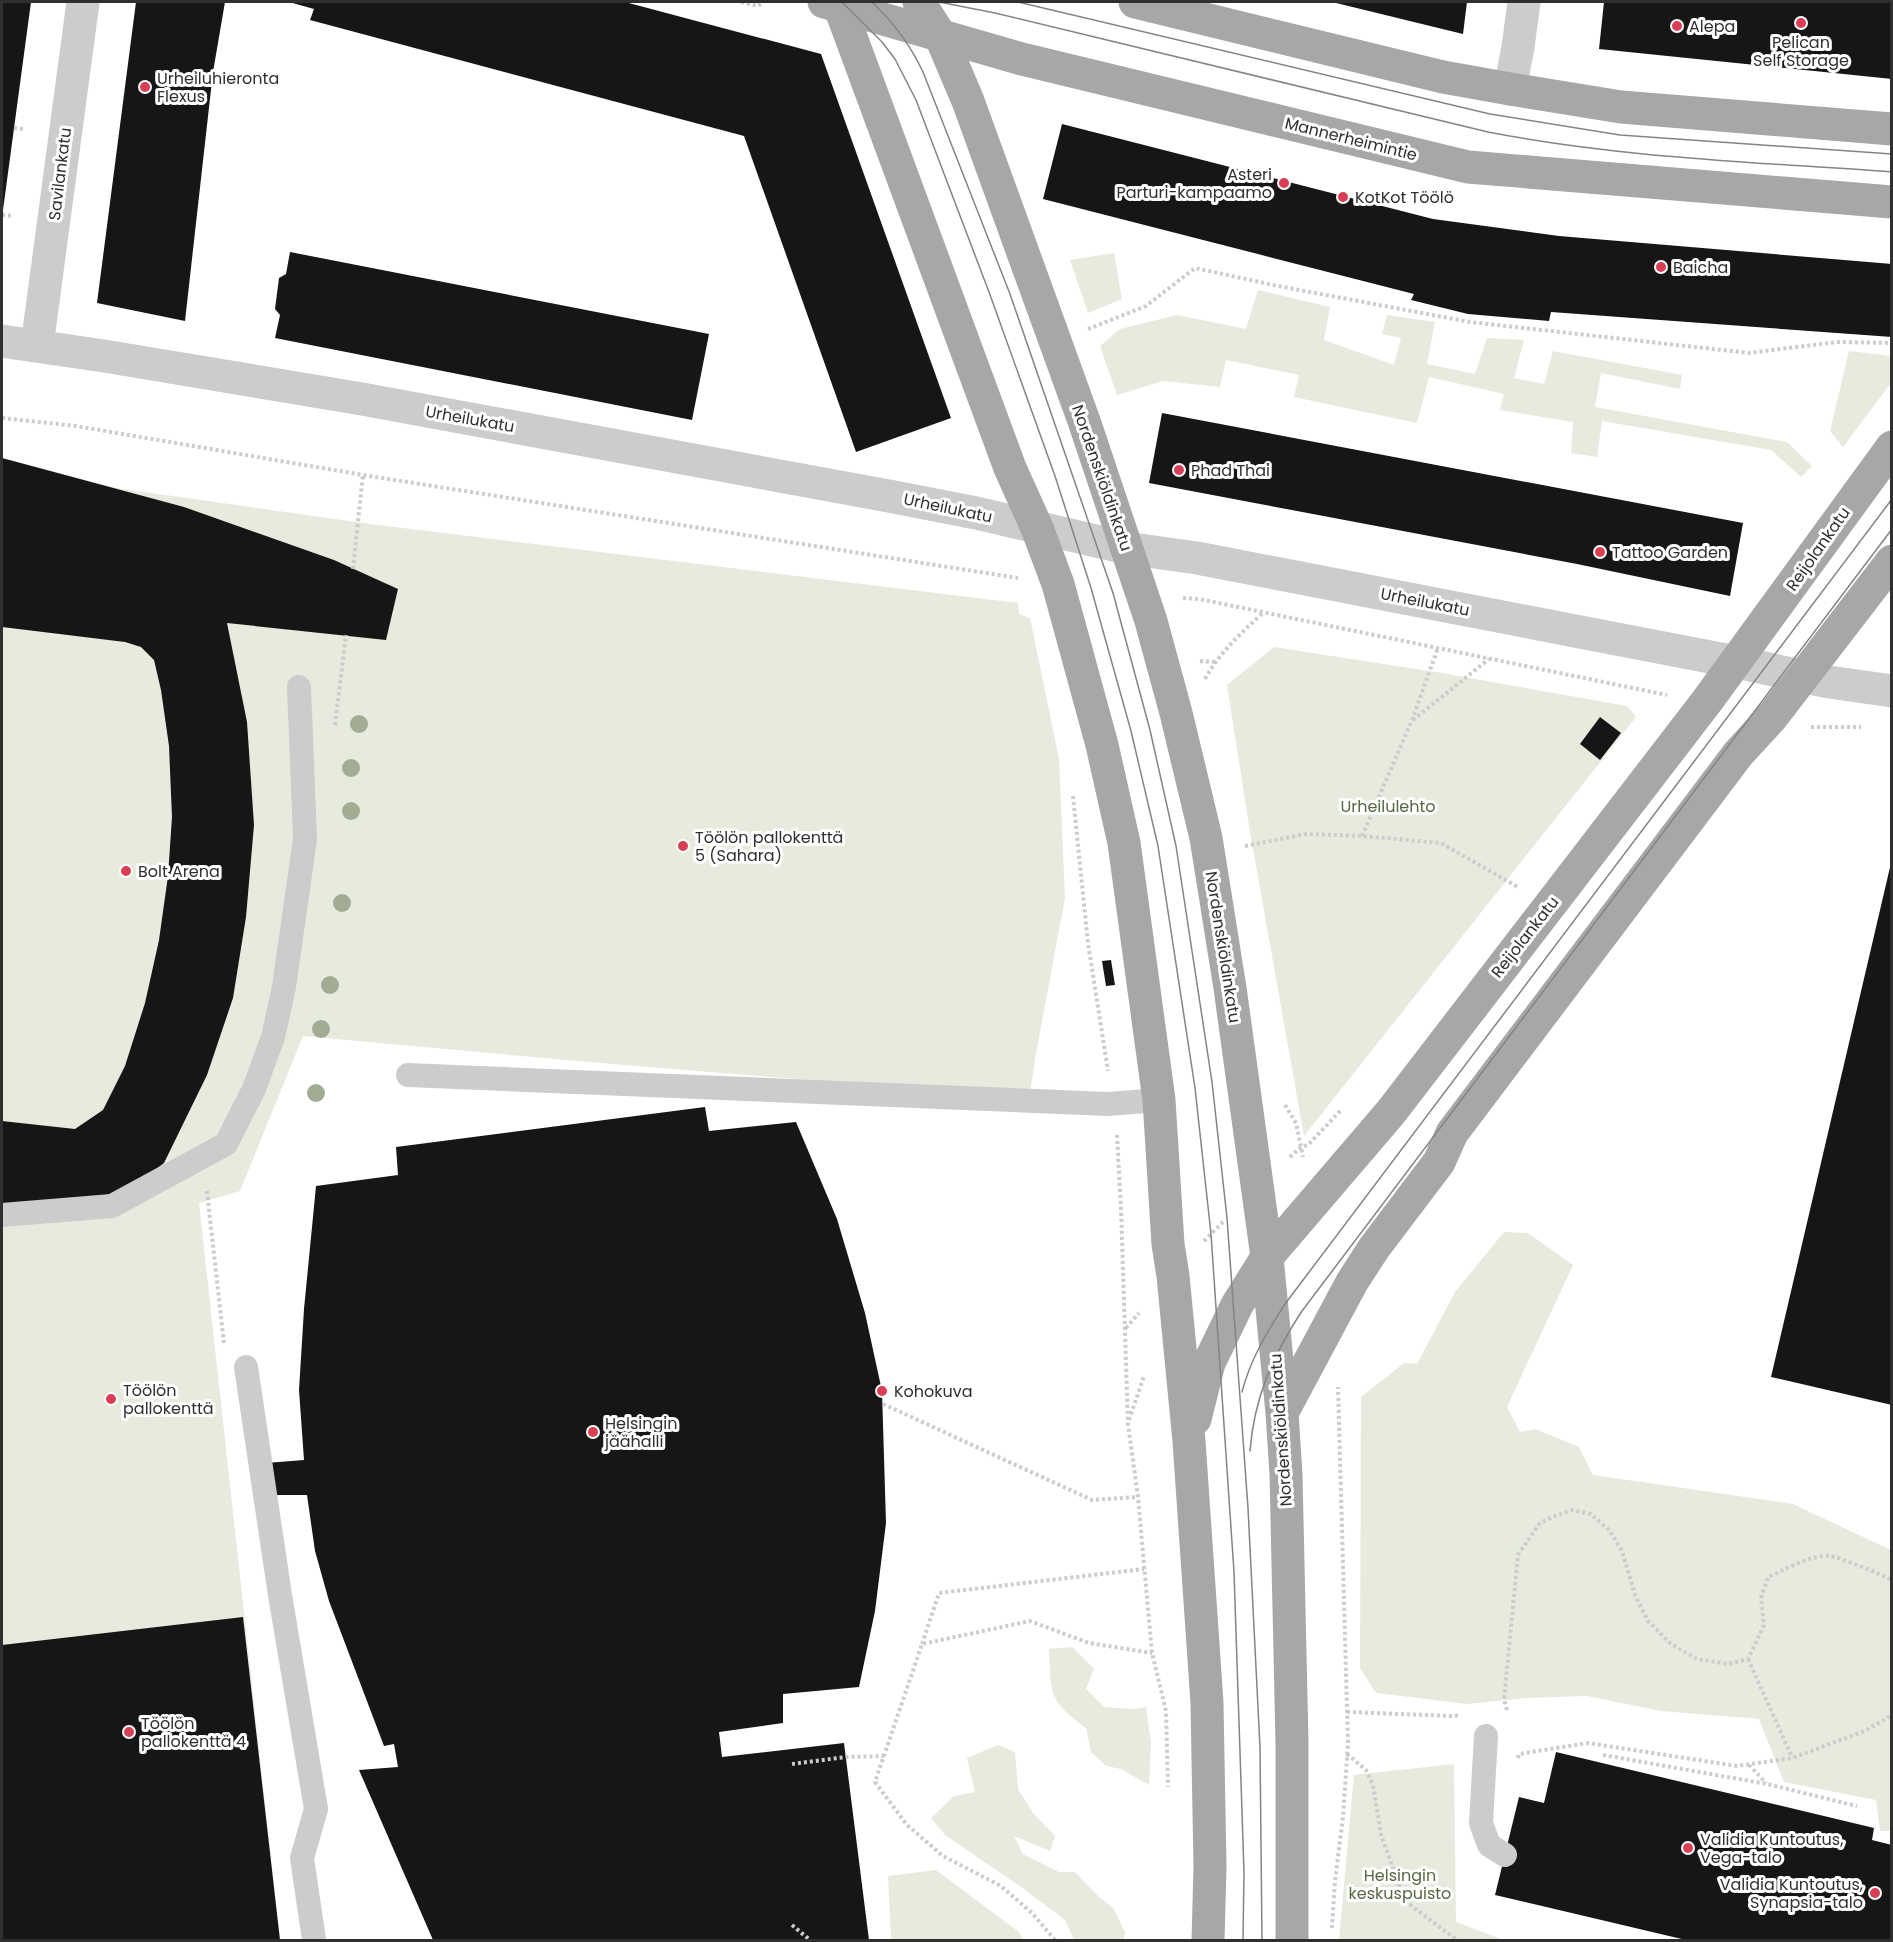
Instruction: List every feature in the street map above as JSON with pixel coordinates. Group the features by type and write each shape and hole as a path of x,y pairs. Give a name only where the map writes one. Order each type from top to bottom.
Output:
{"main road":[{"name":"Nordenskiöldinkatu","path":"919,2 940,35 972,113 1084,421 1142,595 1176,712 1206,838 1230,988 1267,1257 1282,1413 1286,1474 1292,1743 1292,1941"},
{"path":"1135,2 1443,77 1509,89 1621,106 1892,129"},
{"name":"Mannerheimintie","path":"834,3 1018,58 1468,166 1892,202"},
{"path":"834,3 1010,468 1037,528 1058,584 1102,745 1124,843 1159,1100 1168,1244 1189,1441 1206,1703 1210,1867 1208,1941"},
{"name":"Reijolankatu","path":"1189,1441 1209,1363 1237,1305 1267,1257 1391,1112 1707,701 1892,447"},
{"path":"1282,1413 1352,1282 1374,1248 1439,1161 1452,1133 1738,754 1804,677 1892,561"}],"street":[{"name":"Savilankatu","path":"37,346 83,2"},
{"path":"1509,89 1524,2"},
{"name":"Urheilukatu","path":"2,341 362,399 894,497 976,513 1126,548 1197,558 1804,677 1892,691"}],"lane":[{"path":"2,1215 112,1206 226,1144 254,1089 273,1037 284,987 305,839 299,687"},
{"path":"408,1075 1113,1104 1159,1100"},
{"path":"246,1367 280,1595 316,1809 302,1858 314,1941"},
{"path":"1486,1736 1481,1823 1488,1845 1505,1855"}],"path":[{"path":"741,2 758,6 763,2"},
{"path":"14,128 24,129"},
{"path":"2,216 14,216"},
{"path":"1082,332 1146,306 1195,268 1470,322 1749,353 1837,342 1892,343"},
{"path":"2,418 76,426 363,475 1058,584"},
{"path":"353,569 363,475"},
{"path":"1142,595 1198,599 1667,695"},
{"path":"1204,681 1230,643 1264,612"},
{"path":"1362,836 1412,720 1438,648"},
{"path":"1412,720 1490,659"},
{"path":"1197,661 1215,662"},
{"path":"1802,728 1870,727"},
{"path":"1072,792 1088,943 1113,1104 1120,1197 1128,1424 1138,1497 1152,1653 1166,1710 1168,1789"},
{"path":"1236,848 1306,834 1441,843 1518,887"},
{"path":"1125,1328 1256,1184 1301,1147"},
{"path":"203,1156 227,1368 246,1367"},
{"path":"1332,1929 1347,1754 1338,1386"},
{"path":"883,1404 1092,1500 1138,1497"},
{"path":"1509,1718 1504,1700 1518,1555 1540,1523 1572,1510 1591,1514 1610,1531 1622,1551 1635,1595 1648,1621 1671,1644 1697,1659 1728,1664 1748,1659"},
{"path":"1792,1758 1748,1659 1764,1625 1761,1598 1768,1577 1802,1562 1830,1556 1892,1580"},
{"path":"1055,1941 1032,1913 1001,1886 943,1856 907,1825 875,1782 939,1593 1144,1569"},
{"path":"922,1644 1030,1621 1089,1643 1152,1653"},
{"path":"1347,1712 1452,1716"},
{"path":"1520,1754 1588,1743 1737,1766 1792,1758 1865,1731 1892,1714"},
{"path":"1516,1764 1520,1754 1517,1745"},
{"path":"1347,1754 1366,1770 1373,1785 1381,1835 1405,1901 1457,1941"},
{"path":"1603,1755 1767,1784 1857,1806"},
{"path":"792,1764 846,1757 884,1756"},
{"path":"1748,1764 1767,1784"},
{"path":"792,1925 810,1941"}],"green space":[{"path":"1114,253 1122,299 1088,313 1070,260"},
{"path":"1258,290 1330,307 1324,340 1394,365 1401,338 1382,334 1387,315 1435,322 1427,364 1475,374 1487,338 1524,340 1514,378 1544,384 1553,351 1682,375 1680,389 1601,373 1595,407 1787,442 1812,466 1801,477 1771,450 1602,421 1597,457 1571,453 1573,422 1500,410 1504,394 1429,377 1417,423 1294,397 1299,375 1226,360 1220,387 1163,381 1117,395 1100,346 1120,329 1177,315 1246,329"},
{"path":"1849,351 1891,356 1891,383 1843,447 1830,431"},
{"name":"Töölön pallokenttä","path":"2,458 116,488 370,524 1018,603 1019,614 1030,618 1059,759 1065,898 1030,1094 757,1076 303,1036 240,1191 199,1203 280,1940 2,1940"},
{"name":"Urheilulehto","path":"1274,647 1442,673 1627,706 1636,717 1304,1136 1250,832 1227,685"},
{"path":"1504,1232 1528,1233 1573,1265 1507,1407 1520,1432 1535,1429 1579,1447 1593,1475 1793,1504 1891,1550 1891,1831 1880,1831 1876,1800 1784,1782 1759,1719 1661,1711 1587,1696 1526,1698 1467,1704 1376,1693 1360,1668 1361,1397 1404,1363 1417,1364 1455,1292"},
{"path":"1072,1647 1094,1669 1086,1689 1104,1707 1134,1709 1146,1707 1151,1742 1149,1785 1121,1769 1106,1766 1091,1752 1086,1728 1058,1703 1050,1676 1049,1649"},
{"path":"998,1745 1015,1752 1018,1789 1033,1813 1055,1836 1050,1851 1014,1836 1023,1854 1059,1872 1075,1872 1114,1909 1125,1932 1123,1940 1074,1940 1065,1920 945,1835 931,1818 954,1796 975,1792 967,1758"},
{"name":"Helsingin keskuspuisto","path":"1454,1764 1456,1922 1504,1940 1339,1940 1354,1775"},
{"path":"936,1870 1019,1932 1023,1940 891,1940 888,1876"}],"building":[{"path":"2,2 31,2 3,210 2,210"},
{"path":"136,2 225,2 213,72 185,321 97,303"},
{"path":"289,2 625,2 821,54 951,418 856,452 744,136 310,20 314,9"},
{"path":"1332,2 1467,2 1463,34"},
{"path":"1604,2 1892,2 1892,79 1599,49"},
{"path":"1062,124 1433,219 1559,236 1892,264 1892,337 1551,312 1549,321 1468,314 1411,300 1414,294 1043,199"},
{"path":"290,252 709,334 692,420 275,338 280,315 275,309 279,278 286,274"},
{"path":"1162,413 1743,523 1730,596 1577,564 1149,483"},
{"path":"2,458 184,507 334,560 398,589 386,640 227,623 247,722 254,825 246,917 233,998 207,1075 164,1163 127,1192 2,1209 2,1121 75,1129 103,1110 125,1066 145,1003 159,940 168,876 172,817 169,746 154,660 141,647 125,642 2,627"},
{"path":"1600,717 1621,733 1600,760 1580,744"},
{"path":"1892,863 1892,1405 1771,1377"},
{"path":"1111,960 1115,985 1106,986 1102,961"},
{"name":"Helsingin jäähalli","path":"705,1107 709,1131 796,1122 837,1219 865,1313 882,1391 886,1523 875,1611 859,1687 783,1694 783,1723 719,1732 722,1757 844,1743 869,1940 433,1940 359,1770 398,1767 394,1744 384,1746 329,1601 315,1551 307,1495 269,1495 266,1463 304,1460 299,1390 316,1186 398,1175 396,1147"},
{"name":"Töölön pallokenttä 4","path":"243,1617 280,1940 2,1940 2,1645"},
{"name":"Validia Kuntoutus, Vega-talo","path":"1556,1752 1874,1828 1872,1840 1892,1845 1892,1940 1686,1940 1495,1895 1519,1797 1544,1803"}],"tram line":[{"path":"842,2 882,42 895,59 916,100 989,292 1055,476 1091,588 1131,731 1158,846 1195,1088 1211,1234 1234,1572 1244,1872 1243,1940"},
{"path":"872,2 901,34 923,72 1010,294 1113,593 1150,730 1176,846 1212,1082 1227,1218 1248,1508 1260,1747 1262,1940"},
{"path":"939,2 995,13 1488,132 1538,141 1740,162 1892,172"},
{"path":"1018,2 1490,114 1620,135 1892,154"},
{"path":"1242,1392 1254,1357 1285,1304 1892,499"},
{"path":"1250,1451 1256,1413 1267,1378 1282,1344 1302,1311 1892,529"}],"place":[{"name":"Pelican Self Storage","path":"1801,23"},
{"name":"Alepa","path":"1677,26"},
{"name":"Urheiluhieronta Flexus","path":"145,87"},
{"name":"Asteri Parturi-kampaamo","path":"1284,183"},
{"name":"KotKot Töölö","path":"1343,197"},
{"name":"Baicha","path":"1661,267"},
{"name":"Phad Thai","path":"1179,470"},
{"name":"Tattoo Garden","path":"1600,552"},
{"name":"Töölön pallokenttä 5 (Sahara)","path":"683,846"},
{"name":"Bolt Arena","path":"126,871"},
{"name":"Kohokuva","path":"882,1391"},
{"name":"Töölön pallokenttä","path":"111,1399"},
{"name":"Helsingin jäähalli","path":"593,1432"},
{"name":"Töölön pallokenttä 4","path":"129,1732"},
{"name":"Validia Kuntoutus, Vega-talo","path":"1688,1848"},
{"name":"Validia Kuntoutus, Synapsia-talo","path":"1875,1893"}]}
